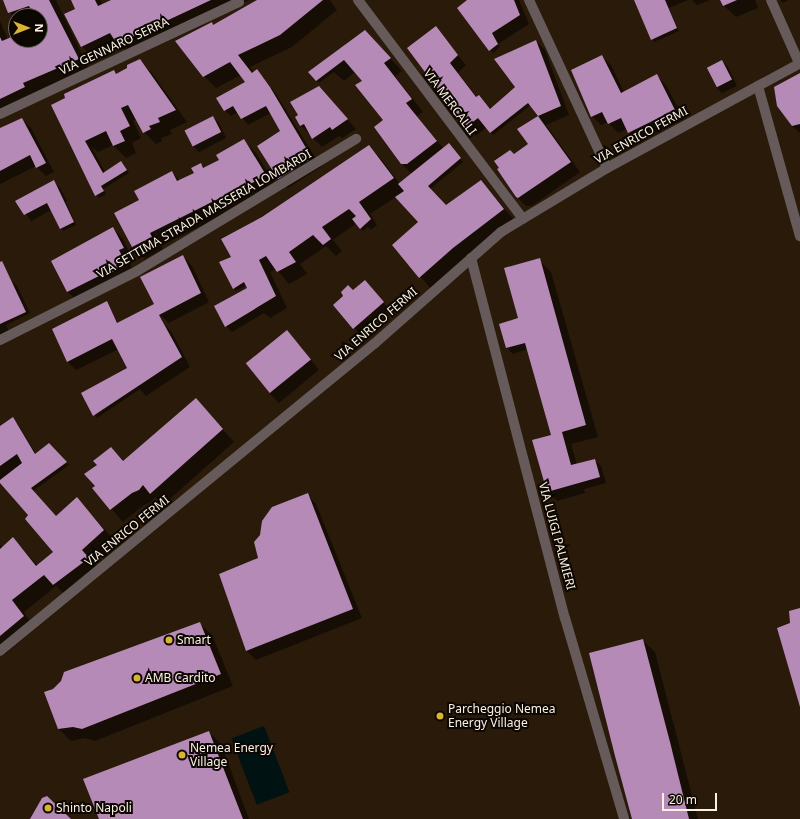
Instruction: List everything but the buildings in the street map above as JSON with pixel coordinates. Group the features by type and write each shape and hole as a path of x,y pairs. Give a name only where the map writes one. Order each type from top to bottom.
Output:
{"street":[{"name":"VIA MERCALLI","path":"358,0 523,219"},
{"path":"529,0 607,168"},
{"path":"771,0 800,63"},
{"name":"VIA GENNARO SERRA","path":"0,114 239,2"},
{"name":"VIA ENRICO FERMI","path":"0,651 374,344 501,232 607,168 800,63"},
{"path":"758,86 800,236"},
{"name":"VIA SETTIMA STRADA MASSERIA LOMBARDI","path":"0,340 137,271 356,139"},
{"name":"VIA LUIGI PALMIERI","path":"471,258 565,618 624,819"}],"shaded area":[{"path":"264,726 289,792 257,805 231,739"}],"place":[{"name":"Smart","path":"169,640"},
{"name":"AMB Cardito","path":"137,678"},
{"name":"Parcheggio Nemea Energy Village","path":"440,716"},
{"name":"Nemea Energy Village","path":"182,755"},
{"name":"Shinto Napoli","path":"48,808"}]}
